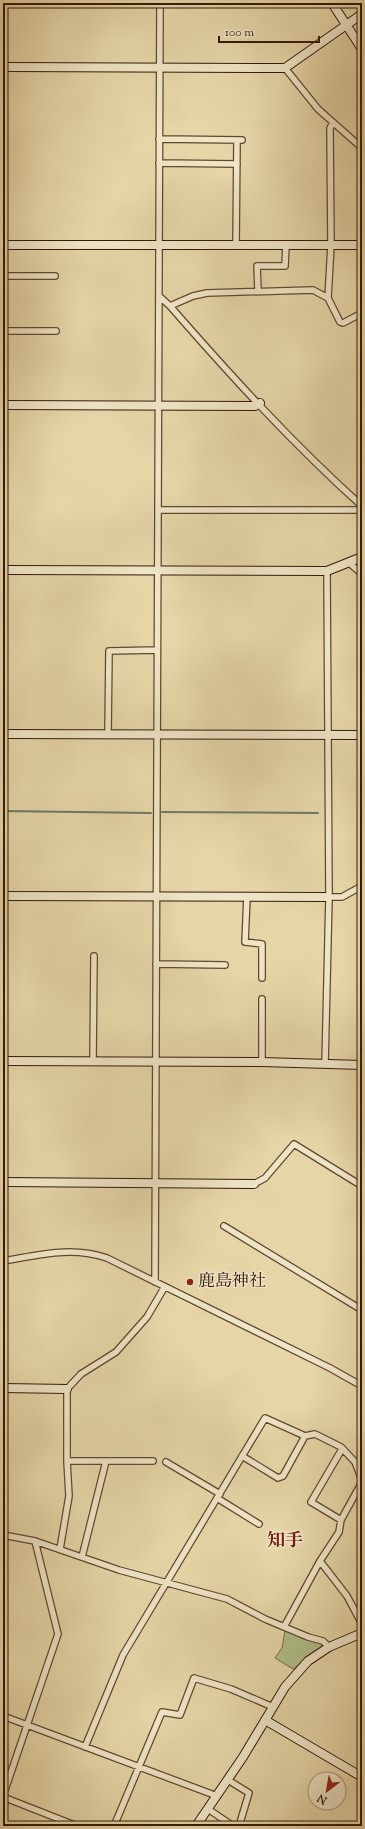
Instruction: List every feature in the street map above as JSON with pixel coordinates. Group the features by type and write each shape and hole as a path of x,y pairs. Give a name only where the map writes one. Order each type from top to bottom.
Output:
{"street":[{"path":"155,1282 160,3"},
{"path":"332,3 362,49"},
{"path":"3,67 285,68 362,14"},
{"path":"285,68 318,109 362,148"},
{"path":"333,123 330,128 331,245 328,298 340,322 362,313"},
{"path":"159,139 239,140 237,164 236,245"},
{"path":"159,164 237,164"},
{"path":"3,245 362,245"},
{"path":"258,291 257,266 285,266 286,245"},
{"path":"3,276 55,276"},
{"path":"170,306 193,296 207,293 313,290 328,298"},
{"path":"158,510 359,510 362,506 310,459 260,403 230,374 170,306 159,296"},
{"path":"3,331 56,331"},
{"path":"3,405 255,406 260,403"},
{"path":"3,570 327,571 362,557"},
{"path":"348,562 362,574"},
{"path":"325,1064 328,897 327,571"},
{"path":"108,734 109,651 157,650"},
{"path":"3,734 362,735"},
{"path":"3,896 342,897 362,886"},
{"path":"247,897 245,942 262,944 262,978"},
{"path":"93,1061 94,956"},
{"path":"156,964 225,965"},
{"path":"262,999 262,1062"},
{"path":"3,1061 262,1062 362,1065"},
{"path":"3,1182 254,1184 265,1178 294,1144 362,1186"},
{"path":"224,1226 362,1310"},
{"path":"3,1261 66,1251 91,1253 107,1258 164,1288 330,1368 362,1386"},
{"path":"60,1549 69,1496 67,1461 67,1389 80,1374 116,1352 147,1317 164,1288"},
{"path":"3,1388 67,1389"},
{"path":"84,1747 123,1655 167,1584 265,1418 304,1436 315,1434 341,1447 355,1462 362,1481 341,1520 339,1532 320,1561 284,1627"},
{"path":"242,1456 278,1478 283,1476 304,1436"},
{"path":"341,1520 311,1502 342,1449"},
{"path":"67,1461 153,1461"},
{"path":"82,1557 106,1462"},
{"path":"166,1462 259,1524"},
{"path":"3,1535 35,1541 119,1570 227,1599 284,1627 308,1637 323,1641 329,1647"},
{"path":"35,1541 58,1634 3,1797 77,1826"},
{"path":"320,1561 347,1596 362,1624"},
{"path":"196,1826 228,1780 285,1687 308,1661 329,1647 362,1633"},
{"path":"114,1826 162,1712 180,1715 194,1678 231,1689 273,1707"},
{"path":"3,1716 217,1796"},
{"path":"265,1720 362,1777"},
{"path":"228,1780 249,1793 239,1826"},
{"path":"208,1809 233,1826"}],"green space":[{"path":"285,1631 321,1643 322,1647 293,1669 275,1658 282,1648"}],"waterway":[{"path":"3,811 151,813"},
{"path":"162,812 318,813"}],"place":[{"name":"鹿島神社","path":"190,1282"}],"district":[{"name":"知手","path":"285,1542"}]}
